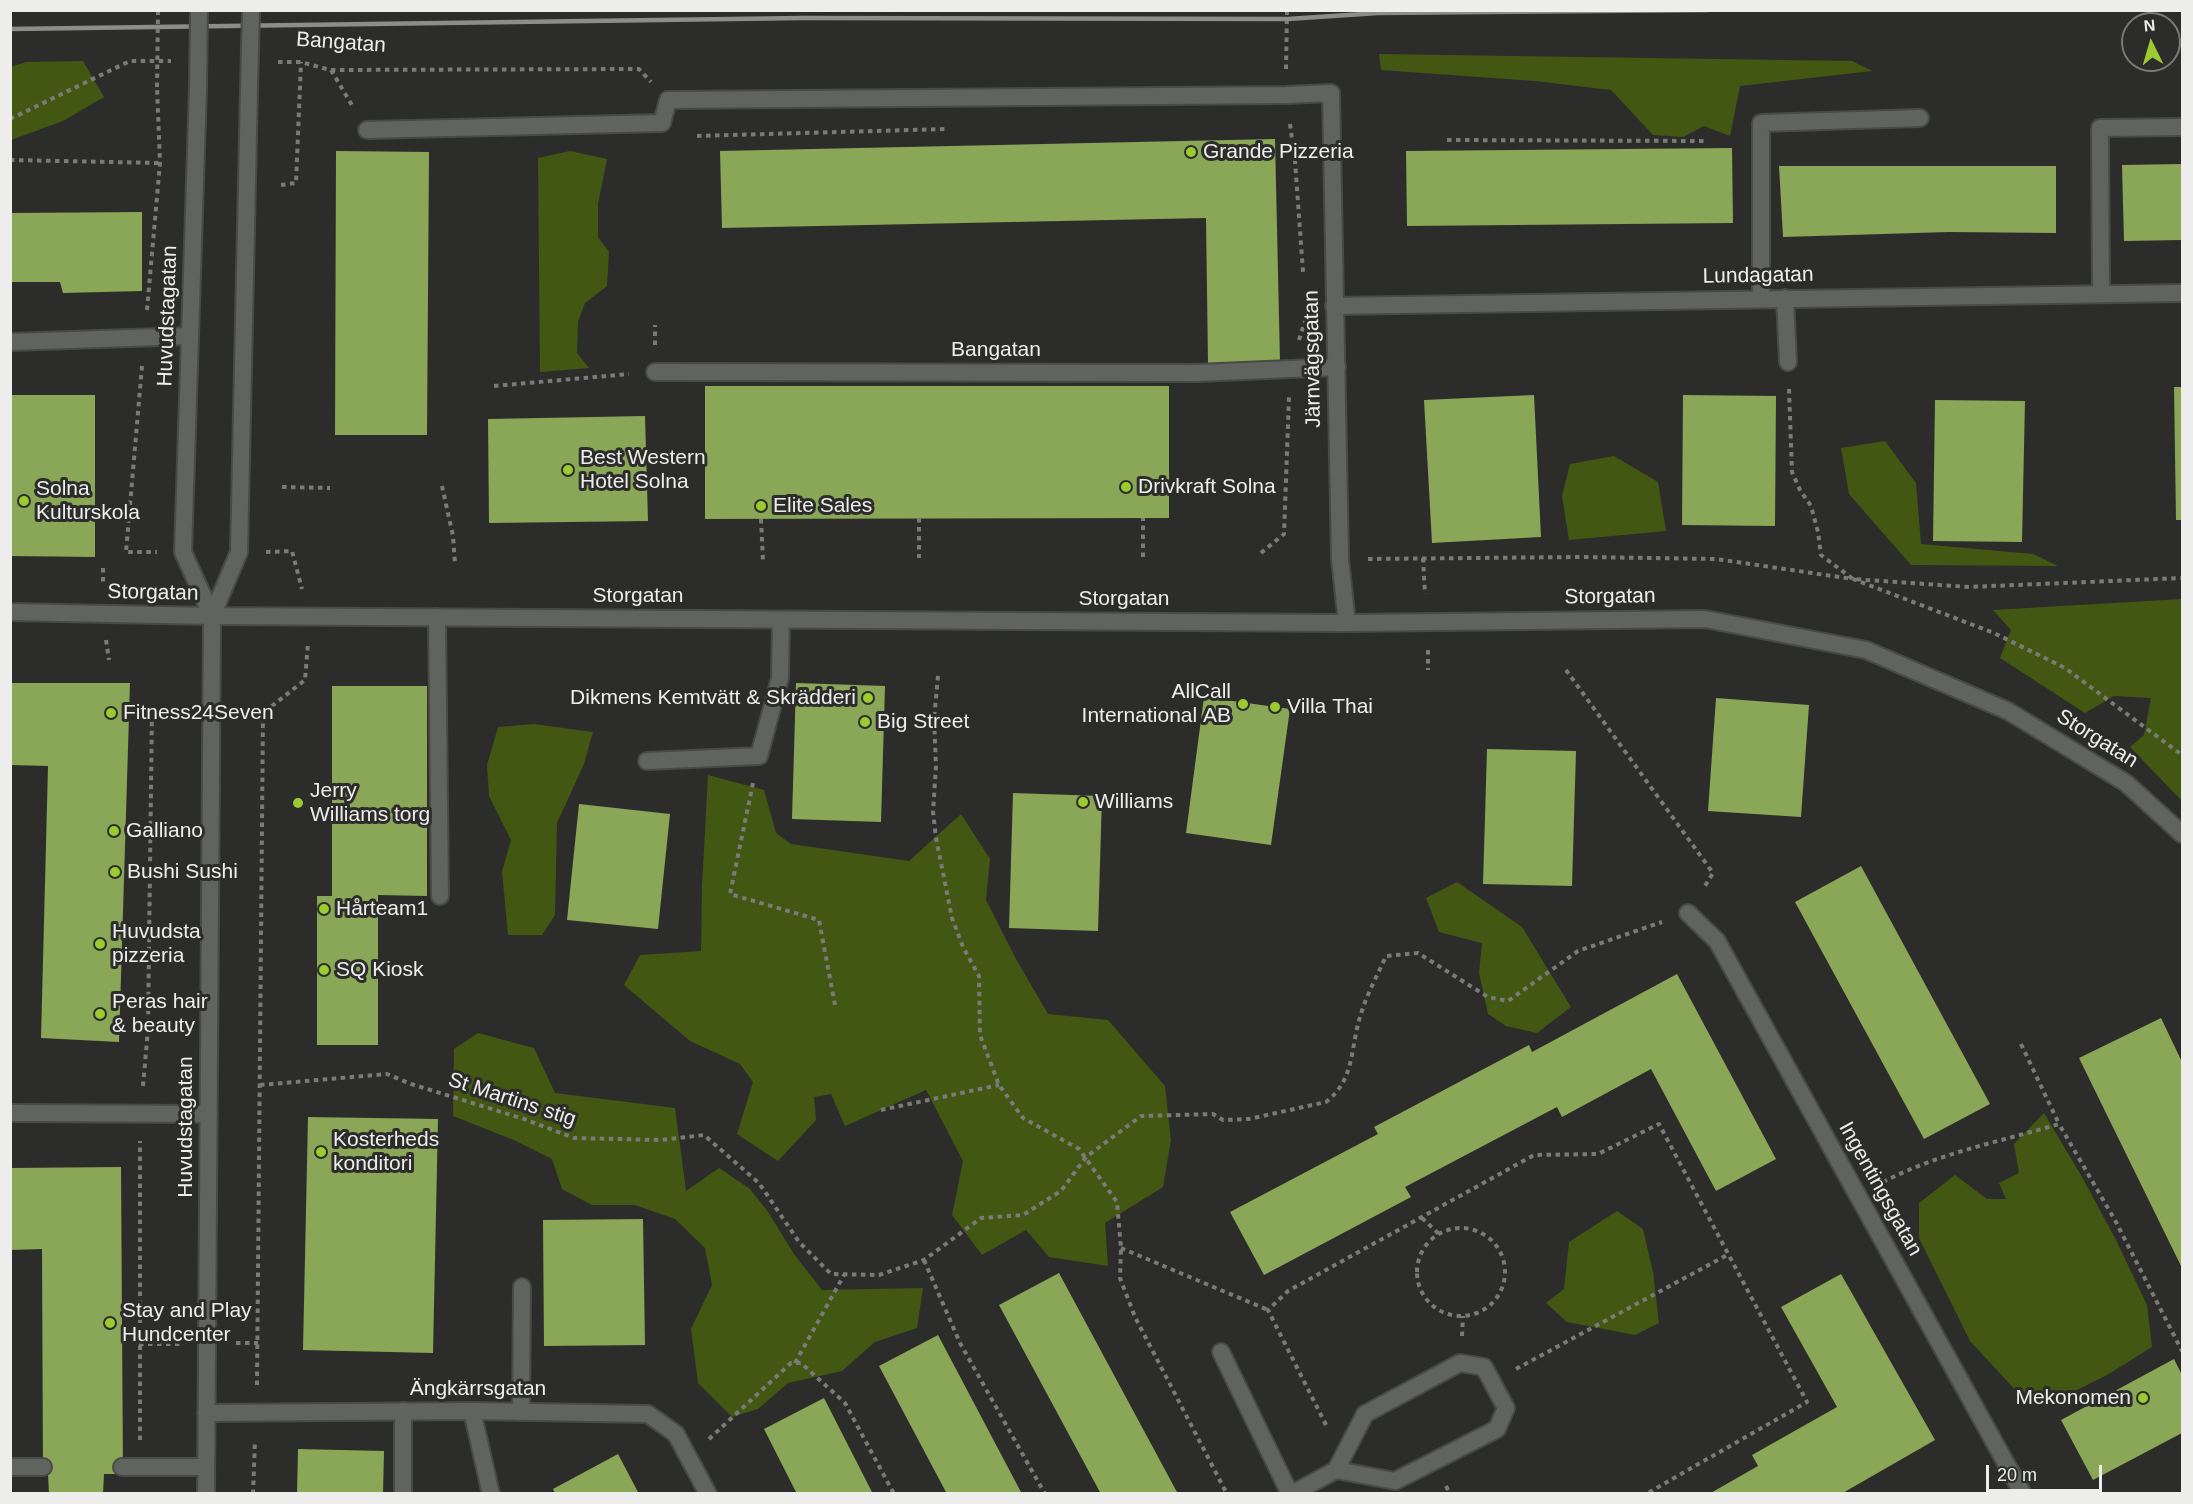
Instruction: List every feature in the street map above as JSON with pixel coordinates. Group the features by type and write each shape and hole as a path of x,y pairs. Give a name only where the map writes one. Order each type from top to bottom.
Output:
{"street":[{"name":"Huvudstagatan","path":"199,10 183,552 212,616"},
{"name":"Huvudstagatan","path":"206,1494 212,616 239,552 251,10"},
{"name":"Järnvägsgatan","path":"1286,95 1331,93 1340,559 1347,623"},
{"path":"367,130 662,123 668,100 1286,95"},
{"path":"1761,299 1761,123 1920,118"},
{"path":"2101,294 2100,129 2182,127"},
{"name":"Lundagatan","path":"1334,306 2182,293"},
{"path":"1785,298 1788,362"},
{"path":"10,342 190,336"},
{"name":"Bangatan","path":"655,372 1197,374 1337,367"},
{"name":"Storgatan","path":"10,612 437,618 1347,623 1705,619 1866,650 2008,711 2127,783 2182,834"},
{"path":"437,618 440,896"},
{"path":"647,761 759,756 780,678 781,620"},
{"name":"Ingentingsgatan","path":"1688,913 1718,941 2023,1494"},
{"path":"10,1113 209,1114"},
{"path":"521,1412 522,1287"},
{"path":"1221,1352 1291,1494 1336,1470 1365,1414 1460,1363 1484,1367 1506,1408 1497,1429 1395,1481 1336,1470"},
{"path":"402,1411 403,1494"},
{"path":"472,1411 491,1494"},
{"name":"Ängkärrsgatan","path":"206,1413 472,1411 648,1414 676,1434 708,1494"},
{"path":"10,1467 43,1467"},
{"path":"123,1467 206,1467"}],"path":[{"path":"157,87 158,10"},
{"path":"1287,10 1286,95 1295,161 1304,279"},
{"path":"10,119 130,61 176,61"},
{"name":"Bangatan","path":"267,62 301,62 330,69 639,69 668,100"},
{"path":"281,185 296,183 301,62"},
{"path":"330,69 367,130"},
{"path":"1447,140 1706,141"},
{"path":"10,160 160,163"},
{"path":"1261,553 1284,534 1290,370 1307,315"},
{"path":"1788,362 1792,472 1811,506 1821,555 1853,579 1969,587 2182,578"},
{"path":"494,386 655,372"},
{"path":"442,486 453,536 456,564"},
{"path":"282,487 330,488"},
{"path":"919,518 919,558"},
{"path":"1143,518 1143,557"},
{"path":"761,519 763,561"},
{"path":"1566,670 1713,873 1688,913"},
{"path":"938,676 934,719 936,766 933,812 936,838 952,918 963,947 979,976 980,1035 999,1085 1023,1118 1079,1149 1117,1202 1121,1248 1120,1278 1135,1317 1227,1494"},
{"path":"253,1494 256,1413 263,713"},
{"path":"759,756 730,894 819,920 835,1005"},
{"name":"St Martins stig","path":"260,1085 387,1074 574,1138 660,1140 704,1135 759,1183 799,1242 831,1274 879,1275 924,1260 981,1218 1023,1215 1061,1191 1086,1157 1141,1116 1213,1114 1223,1120 1249,1119 1326,1102 1334,1096 1348,1075 1360,1016 1386,956 1418,953 1488,997 1508,1001 1578,951 1688,913"},
{"path":"2021,1044 2059,1124 2116,1222 2182,1351"},
{"path":"881,1110 999,1085"},
{"path":"1268,1310 1288,1292 1534,1155 1598,1154 1659,1124 1807,1402 1646,1494"},
{"path":"1858,1194 1914,1166 1950,1153 2059,1124"},
{"path":"1422,1218 1439,1234"},
{"path":"1453,1228 1467,1228 1493,1240 1501,1253 1505,1267 1505,1281 1490,1306 1478,1313 1463,1316 1449,1314 1430,1303 1419,1285 1417,1270 1420,1255 1428,1243 1439,1234 1453,1228"},
{"path":"1121,1248 1268,1310 1333,1439 1336,1470"},
{"path":"1492,1382 1729,1254"},
{"path":"924,1260 960,1343 1045,1494"},
{"path":"795,1363 844,1275"},
{"path":"689,1458 791,1363 801,1363 845,1403 894,1494"}],"green space":[{"path":"1379,54 1852,61 1872,71 1740,86 1730,136 1704,126 1683,137 1653,135 1611,90 1535,81 1381,70"},
{"path":"83,61 104,97 63,121 11,140 11,67 26,62"},
{"path":"570,151 607,159 598,204 598,237 609,252 607,286 585,303 578,322 577,353 589,368 540,372 538,158"},
{"path":"1885,441 1916,483 1921,544 2033,554 2058,566 1911,565 1849,494 1841,448"},
{"path":"1614,456 1658,482 1666,531 1569,540 1562,496 1570,464"},
{"path":"2182,599 2182,801 2130,747 2144,735 2151,698 2114,696 2085,713 2000,658 2011,630 1993,610"},
{"path":"534,724 593,732 584,764 557,823 555,915 542,935 508,935 502,871 511,840 489,796 487,765 498,727"},
{"path":"708,775 764,790 776,833 791,844 909,861 961,814 990,859 986,900 1016,959 1048,1014 1108,1020 1165,1086 1171,1140 1163,1187 1105,1223 1108,1266 1049,1257 1026,1230 982,1255 952,1215 963,1161 926,1090 845,1126 831,1094 814,1097 816,1120 778,1161 737,1134 753,1082 740,1064 690,1041 624,985 640,955 701,951"},
{"path":"1457,882 1522,927 1571,1007 1537,1033 1506,1026 1488,1014 1479,973 1482,943 1439,932 1426,898"},
{"path":"478,1033 534,1048 555,1093 675,1108 686,1191 719,1168 750,1189 768,1212 794,1254 822,1290 923,1288 917,1328 875,1342 842,1371 788,1383 758,1409 732,1417 698,1383 691,1329 712,1285 705,1248 675,1219 635,1205 592,1205 562,1189 552,1159 516,1141 453,1116 454,1049"},
{"path":"2044,1113 2116,1240 2147,1305 2152,1347 2107,1375 2061,1398 2020,1395 1970,1341 1919,1238 1919,1203 1955,1175 1987,1199 2006,1199 1999,1183 2019,1173 2014,1144"},
{"path":"1617,1211 1643,1229 1653,1272 1659,1323 1635,1335 1567,1322 1546,1303 1564,1289 1569,1242"}],"building":[{"path":"1275,139 1280,362 1208,364 1206,218 722,228 720,151"},
{"path":"1732,148 1733,223 1407,226 1406,151"},
{"path":"336,151 429,152 427,435 335,435"},
{"path":"2182,164 2182,240 2124,241 2122,165"},
{"path":"1779,166 2056,166 2056,233 1949,232 1783,237"},
{"path":"142,212 142,291 63,293 60,282 10,282 10,213"},
{"path":"705,386 1169,386 1169,518 705,519"},
{"path":"2174,387 2182,387 2182,520 2176,520"},
{"path":"10,395 95,395 95,557 10,556"},
{"path":"1534,395 1541,537 1432,543 1424,400"},
{"path":"1683,395 1776,396 1775,526 1682,525"},
{"path":"1935,400 2025,401 2022,542 1933,541"},
{"name":"Best Western Hotel Solna","path":"645,416 648,521 489,523 488,419"},
{"path":"10,683 130,683 119,1042 41,1038 48,766 10,765"},
{"path":"796,683 885,686 881,822 792,819"},
{"path":"332,686 427,686 427,896 378,895 378,1045 317,1045 317,896 332,896"},
{"path":"1204,697 1290,709 1271,845 1186,833"},
{"path":"1716,698 1809,705 1801,817 1708,811"},
{"path":"1487,749 1576,751 1572,886 1483,884"},
{"path":"1013,793 1102,796 1098,931 1009,928"},
{"path":"579,804 670,814 658,929 567,920"},
{"path":"1861,866 1990,1104 1924,1139 1795,902"},
{"path":"1677,974 1776,1159 1716,1191 1651,1069 1562,1117 1557,1107 1405,1187 1411,1197 1264,1275 1230,1212 1378,1134 1374,1127 1529,1045 1532,1052"},
{"path":"2161,1018 2182,1062 2182,1268 2079,1058"},
{"path":"308,1117 438,1119 433,1353 303,1350"},
{"path":"121,1167 123,1474 104,1474 103,1494 49,1494 48,1474 43,1474 42,1249 10,1250 10,1168"},
{"path":"643,1219 645,1345 544,1346 543,1220"},
{"path":"1059,1273 1178,1494 1101,1494 999,1305"},
{"path":"1841,1274 1935,1440 1841,1494 1709,1494 1758,1466 1752,1455 1837,1407 1781,1307"},
{"path":"938,1335 1022,1494 947,1494 879,1366"},
{"name":"Mekonomen","path":"2174,1359 2182,1375 2182,1433 2093,1480 2061,1420"},
{"path":"824,1398 873,1494 797,1494 764,1429"},
{"path":"298,1449 384,1451 383,1494 297,1494"},
{"path":"618,1454 639,1494 555,1494 553,1489"}],"railway":[{"path":"10,29 803,18 1288,19 1378,13 1708,10"}],"place":[{"name":"Grande Pizzeria","path":"1191,152"},
{"name":"Best Western Hotel Solna","path":"568,470"},
{"name":"Drivkraft Solna","path":"1126,487"},
{"name":"Solna Kulturskola","path":"24,501"},
{"name":"Elite Sales","path":"761,506"},
{"name":"Dikmens Kemtvätt & Skrädderi","path":"868,698"},
{"name":"AllCall International AB","path":"1243,704"},
{"name":"Villa Thai","path":"1275,707"},
{"name":"Fitness24Seven","path":"111,713"},
{"name":"Big Street","path":"865,722"},
{"name":"Williams","path":"1083,802"},
{"name":"Jerry Williams torg","path":"298,803"},
{"name":"Galliano","path":"114,831"},
{"name":"Bushi Sushi","path":"115,872"},
{"name":"Hårteam1","path":"324,909"},
{"name":"Huvudsta pizzeria","path":"100,944"},
{"name":"SQ Kiosk","path":"324,970"},
{"name":"Peras hair & beauty","path":"100,1014"},
{"name":"Kosterheds konditori","path":"321,1152"},
{"name":"Stay and Play Hundcenter","path":"110,1323"},
{"name":"Mekonomen","path":"2143,1398"}]}
